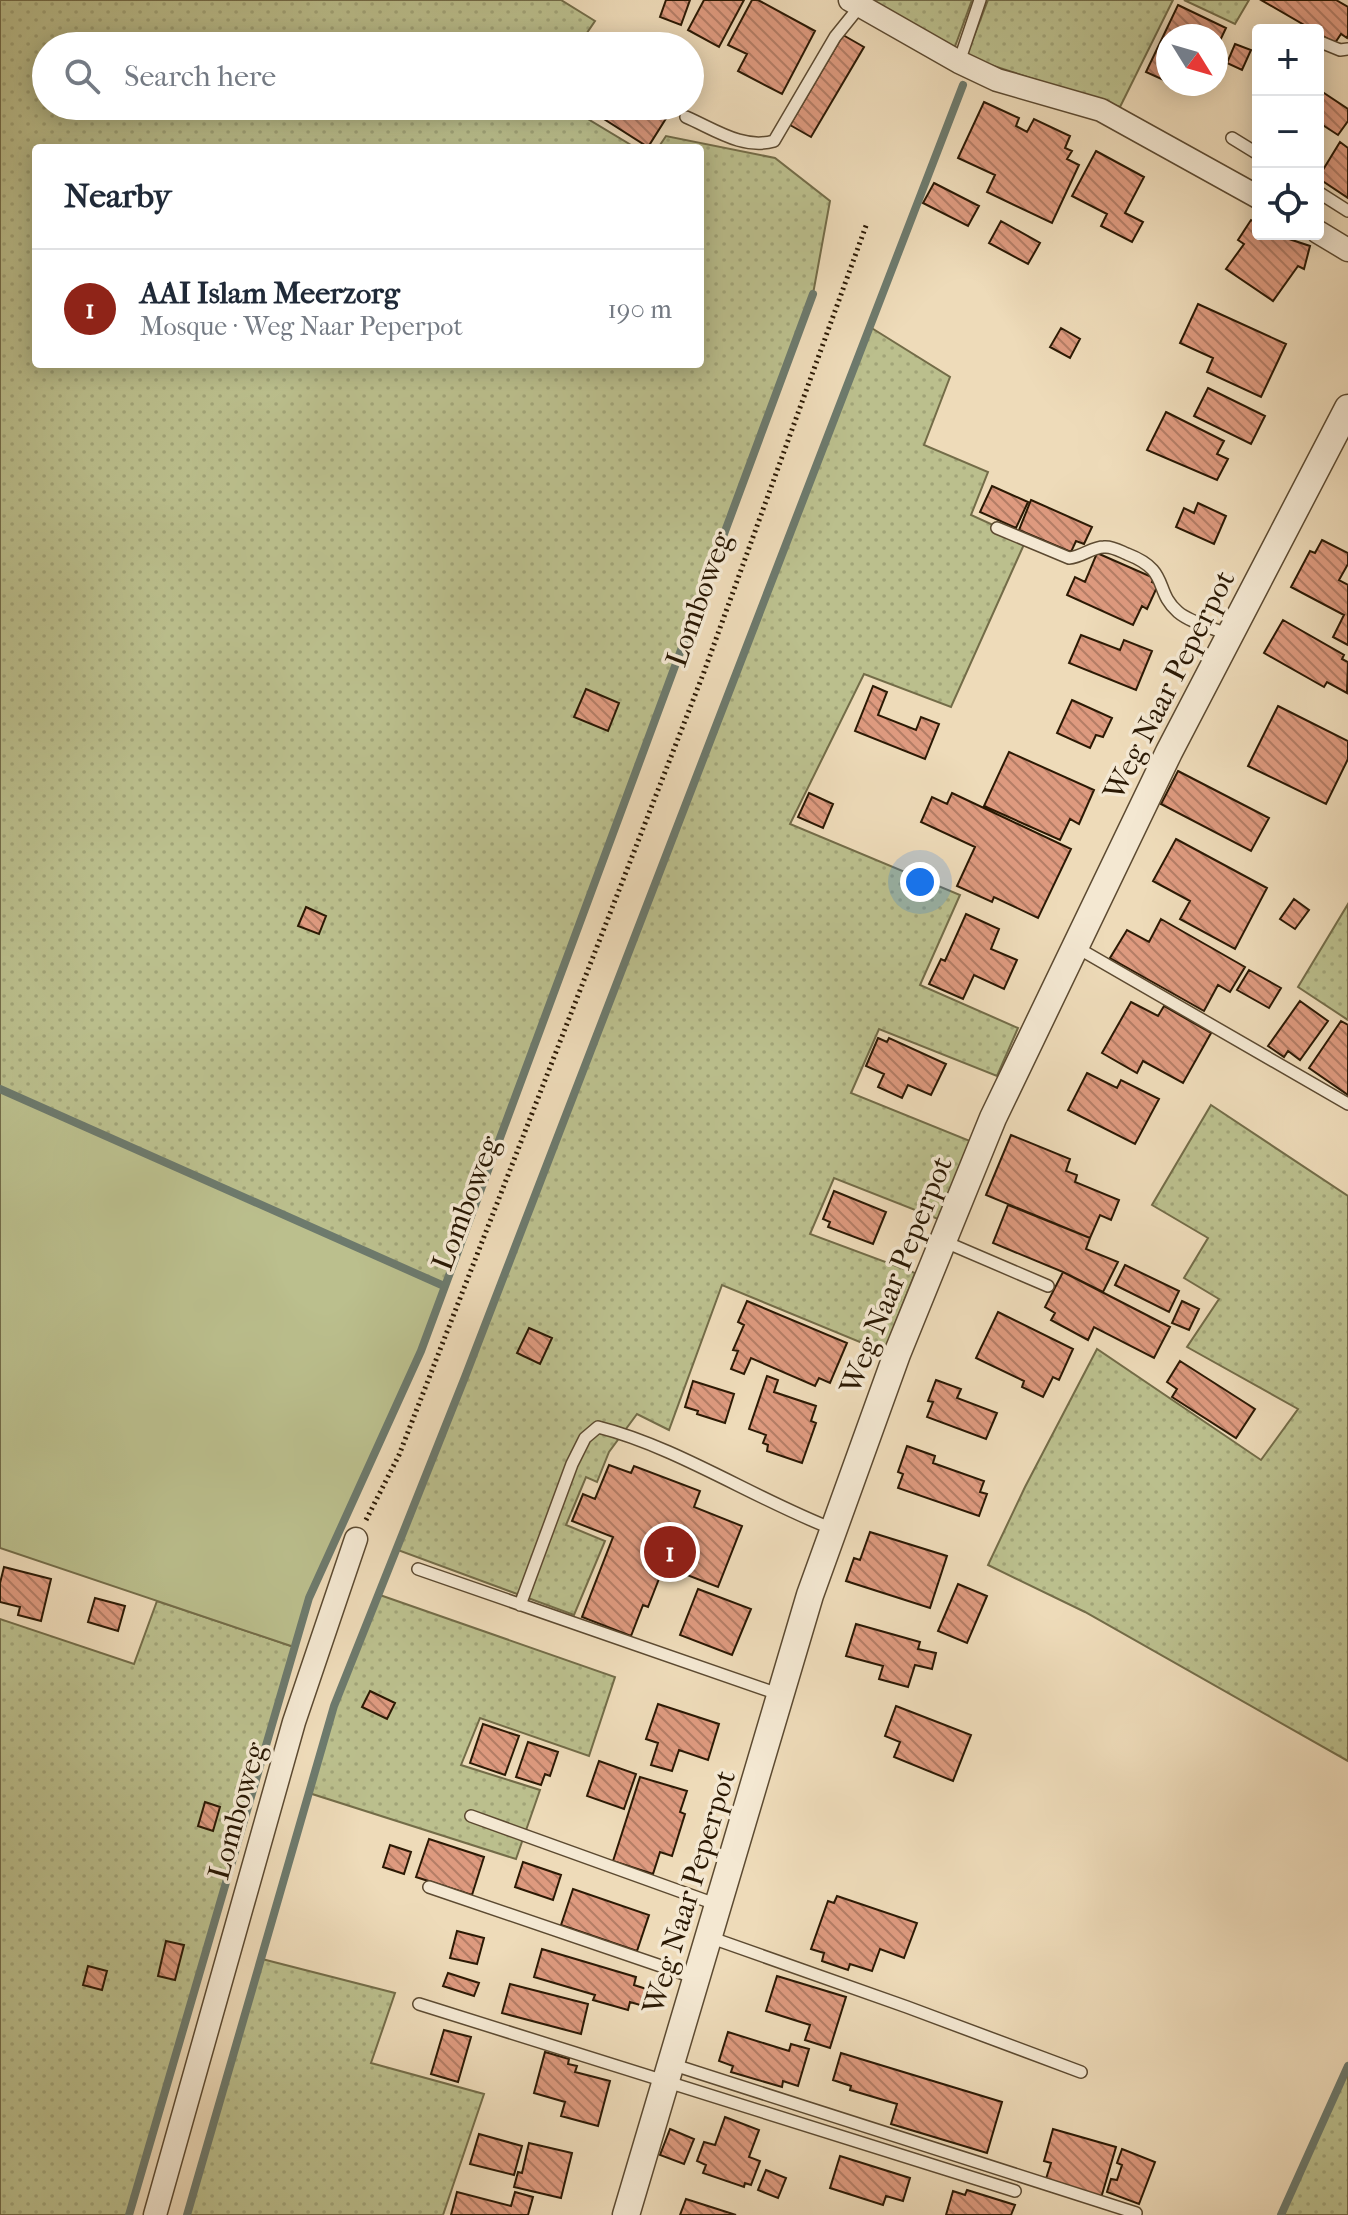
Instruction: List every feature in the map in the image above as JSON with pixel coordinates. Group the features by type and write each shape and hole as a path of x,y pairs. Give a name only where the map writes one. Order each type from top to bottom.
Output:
{"street":[{"path":"855,3 997,80 1101,110 1252,194"},
{"path":"1324,236 1348,250"},
{"name":"Weg Naar Peperpot","path":"626,2215 810,1595 897,1354 993,1118 1169,752 1348,408"},
{"name":"Lomboweg","path":"155,2215 294,1722 356,1539"}],"lane":[{"path":"959,62 980,0"},
{"path":"693,120 746,144 761,145 774,141 855,3"},
{"path":"1324,43 1340,50 1348,49"},
{"path":"1232,138 1252,150"},
{"path":"1324,196 1348,211"},
{"path":"997,528 1069,558 1079,558 1098,547 1108,546 1140,559 1154,568 1168,600 1179,613 1230,635"},
{"path":"1076,946 1348,1104"},
{"path":"943,1241 1048,1286"},
{"path":"520,1605 572,1464 585,1438 598,1427 645,1442 833,1529"},
{"path":"418,1569 781,1696"},
{"path":"471,1816 718,1905"},
{"path":"429,1887 696,1978"},
{"path":"708,1937 1081,2072"},
{"path":"419,2004 668,2072 1136,2213"},
{"path":"668,2072 1015,2191"}],"path":[{"name":"Lomboweg","path":"356,1539 399,1455 704,672 867,223"}],"green space":[{"path":"0,0 561,0 595,21 588,32 32,32 32,120 590,120 629,144 32,144 32,368 704,368 704,144 661,144 666,136 775,158 830,201 813,294 444,1286 0,1089"},
{"path":"868,0 972,0 953,52"},
{"path":"988,0 1173,0 1161,24 1156,24 1156,34 1120,107 966,57"},
{"path":"1184,0 1249,0 1235,24"},
{"path":"870,327 950,377 924,445 988,472 971,515 1026,540 951,707 864,674 790,824 960,895 920,985 1018,1028 997,1076 879,1029 851,1093 970,1141 938,1219 834,1178 810,1234 915,1273 884,1352 722,1285 669,1430 637,1414 609,1452 597,1482 586,1477 566,1525 605,1541 574,1615 395,1549 465,1377"},
{"path":"1348,904 1348,1020 1298,987"},
{"path":"0,1089 444,1286 421,1351 309,1598 294,1647 0,1548"},
{"path":"1211,1105 1348,1196 1348,1761 1085,1612 988,1565 1097,1349 1261,1460 1298,1409 1187,1347 1219,1299 1184,1278 1208,1238 1152,1205"},
{"path":"377,1594 615,1677 589,1756 480,1718 461,1765 540,1790 516,1859 309,1793 334,1706"},
{"path":"157,1601 294,1647 129,2215 0,2215 0,1619 134,1664"},
{"path":"262,1959 395,1993 371,2063 484,2094 443,2215 187,2215"},
{"path":"1348,2066 1348,2215 1281,2215 1343,2078"}],"building":[{"path":"666,0 690,0 681,25 660,17"},
{"path":"704,0 744,0 719,47 704,39 704,32 688,30"},
{"path":"752,0 758,0 815,31 782,94 738,71 747,54 728,45"},
{"path":"1261,0 1336,0 1348,7 1347,38 1341,34 1335,43 1324,37 1324,24 1303,24"},
{"path":"1178,5 1218,24 1169,24"},
{"path":"843,35 864,47 811,137 790,125"},
{"path":"1235,44 1251,50 1242,70 1228,61"},
{"path":"1156,51 1156,77 1146,72"},
{"path":"1324,93 1348,109 1348,121 1338,135 1324,126"},
{"path":"984,102 1019,118 1016,126 1027,132 1034,119 1070,136 1065,148 1072,151 1067,159 1079,165 1052,223 987,192 995,175 958,158"},
{"path":"605,120 665,120 650,144 643,144"},
{"path":"1340,142 1348,148 1348,198 1324,182 1324,168"},
{"path":"1096,151 1144,177 1125,213 1143,222 1132,242 1101,226 1107,214 1072,196"},
{"path":"934,183 979,206 968,226 923,203"},
{"path":"1251,220 1252,240 1292,240 1310,246 1304,269 1298,266 1273,301 1226,269 1244,244 1238,240"},
{"path":"1001,221 1040,243 1028,264 989,243"},
{"path":"1198,304 1286,344 1261,397 1207,372 1213,358 1180,343"},
{"path":"1061,328 1080,339 1070,358 1050,347"},
{"path":"1208,388 1265,416 1251,444 1194,416"},
{"path":"1166,412 1224,441 1217,454 1228,459 1217,480 1147,450"},
{"path":"992,486 1028,502 1016,528 980,512"},
{"path":"1031,500 1092,527 1084,544 1076,541 1071,552 1019,530"},
{"path":"1198,503 1226,516 1214,544 1176,527 1184,508 1194,513"},
{"path":"1322,540 1348,553 1348,564 1339,580 1348,585 1348,645 1333,637 1344,615 1291,587 1310,551 1315,553"},
{"path":"1097,553 1154,578 1152,582 1158,585 1147,609 1142,606 1133,625 1067,595 1075,577 1085,582"},
{"path":"1283,620 1344,655 1342,659 1348,662 1347,693 1327,682 1324,687 1264,653"},
{"path":"1081,635 1120,650 1124,640 1152,651 1136,690 1069,663"},
{"path":"873,686 887,692 878,715 916,730 921,717 939,724 925,759 855,731"},
{"path":"586,689 619,703 608,731 574,717"},
{"path":"1072,700 1112,718 1103,737 1096,735 1090,748 1057,733"},
{"path":"1278,706 1348,741 1348,759 1326,804 1248,766"},
{"path":"1009,752 1094,790 1079,824 1070,819 1060,840 984,806"},
{"path":"1178,771 1269,818 1251,851 1161,804"},
{"path":"809,793 833,804 823,828 798,817"},
{"path":"952,793 1071,849 1038,918 994,897 992,902 957,886 975,847 921,822 932,797 947,804"},
{"path":"1176,839 1267,888 1235,949 1180,919 1190,901 1153,881"},
{"path":"1294,899 1309,910 1295,929 1280,919"},
{"path":"306,907 326,916 319,934 298,926"},
{"path":"966,914 999,929 991,949 1017,960 1004,989 974,975 963,999 929,984 941,959 945,961"},
{"path":"1161,919 1245,967 1230,992 1218,985 1204,1011 1110,958 1127,930 1149,942"},
{"path":"1249,970 1281,988 1269,1008 1237,990"},
{"path":"1300,1001 1328,1021 1300,1060 1288,1051 1284,1057 1268,1046"},
{"path":"1131,1002 1158,1016 1164,1006 1211,1033 1183,1083 1143,1061 1137,1073 1102,1053"},
{"path":"1341,1021 1348,1025 1348,1095 1309,1068"},
{"path":"878,1038 887,1042 889,1038 946,1064 931,1095 908,1085 902,1098 878,1087 884,1074 866,1066"},
{"path":"1087,1073 1117,1088 1121,1080 1159,1099 1135,1144 1068,1110"},
{"path":"1011,1135 1070,1159 1066,1171 1077,1175 1075,1182 1119,1200 1111,1220 1100,1215 1090,1238 986,1195"},
{"path":"834,1191 886,1212 873,1244 828,1227 830,1222 823,1219"},
{"path":"1008,1205 1090,1238 1086,1249 1118,1262 1103,1292 993,1243"},
{"path":"1125,1265 1179,1291 1169,1312 1115,1285"},
{"path":"1063,1272 1170,1327 1154,1358 1094,1327 1088,1340 1051,1320 1055,1313 1045,1307"},
{"path":"747,1301 847,1343 830,1383 819,1378 815,1386 751,1358 744,1374 731,1369 738,1351 733,1350 744,1325 738,1322"},
{"path":"1182,1301 1199,1309 1189,1330 1172,1323"},
{"path":"998,1312 1073,1349 1059,1380 1053,1377 1043,1397 1022,1387 1024,1381 976,1358"},
{"path":"529,1328 552,1338 540,1364 517,1353"},
{"path":"1180,1361 1255,1409 1236,1438 1172,1397 1177,1389 1167,1382"},
{"path":"767,1376 778,1380 774,1392 816,1406 811,1421 816,1423 802,1463 767,1451 768,1445 763,1443 766,1435 749,1429"},
{"path":"936,1380 961,1389 957,1398 997,1413 986,1439 927,1417 933,1402 928,1401"},
{"path":"693,1381 734,1394 725,1423 685,1407"},
{"path":"907,1446 935,1456 933,1463 984,1481 980,1492 987,1494 979,1516 898,1488 903,1474 898,1472"},
{"path":"609,1465 631,1473 634,1466 700,1491 694,1507 742,1526 718,1587 664,1566 648,1607 643,1605 631,1636 582,1617 613,1537 572,1521 583,1494 595,1499"},
{"path":"870,1532 947,1556 930,1608 846,1581 854,1558 860,1560"},
{"path":"4,1567 51,1579 41,1621 18,1615 20,1607 0,1602"},
{"path":"958,1584 987,1596 967,1643 938,1631"},
{"path":"698,1589 751,1609 732,1655 680,1635"},
{"path":"95,1598 125,1606 118,1631 88,1622"},
{"path":"856,1624 920,1642 918,1649 936,1653 932,1669 915,1665 908,1687 879,1679 883,1666 846,1656"},
{"path":"370,1691 395,1703 387,1719 362,1707"},
{"path":"658,1704 719,1724 708,1760 679,1750 672,1771 651,1765 658,1743 646,1739"},
{"path":"896,1706 971,1735 953,1781 894,1757 900,1742 885,1736"},
{"path":"483,1724 519,1736 505,1775 470,1763"},
{"path":"528,1742 558,1752 550,1776 545,1774 541,1785 516,1777"},
{"path":"599,1761 636,1774 624,1809 587,1796"},
{"path":"640,1777 687,1791 680,1812 685,1814 672,1856 660,1852 653,1874 613,1861"},
{"path":"205,1802 220,1807 213,1831 198,1826"},
{"path":"429,1839 484,1857 472,1895 416,1877"},
{"path":"390,1845 411,1852 404,1874 383,1867"},
{"path":"523,1862 561,1875 553,1900 515,1887"},
{"path":"573,1889 649,1915 637,1951 561,1925"},
{"path":"837,1896 917,1923 904,1958 880,1949 872,1971 850,1964 848,1970 822,1961 824,1953 811,1949 828,1901 834,1903"},
{"path":"457,1931 484,1938 477,1964 450,1958"},
{"path":"166,1941 184,1945 175,1980 158,1976"},
{"path":"542,1949 636,1977 634,1985 659,1993 654,2009 630,2002 628,2010 593,2000 595,1995 534,1977"},
{"path":"88,1966 107,1971 102,1990 83,1985"},
{"path":"448,1973 479,1983 474,1996 443,1986"},
{"path":"777,1976 846,1997 830,2048 805,2040 810,2025 766,2011"},
{"path":"510,1984 588,2004 581,2034 502,2013"},
{"path":"444,2030 471,2037 458,2082 431,2074"},
{"path":"728,2032 789,2051 791,2044 809,2049 798,2086 783,2081 782,2087 731,2072 733,2066 719,2061"},
{"path":"545,2052 569,2059 568,2064 577,2066 575,2072 610,2081 598,2126 561,2116 565,2102 534,2093"},
{"path":"841,2053 1002,2102 987,2153 891,2124 897,2104 850,2090 851,2086 833,2080"},
{"path":"725,2117 759,2130 749,2157 760,2161 751,2185 745,2183 744,2187 703,2173 706,2165 697,2161 704,2142 715,2145"},
{"path":"670,2129 694,2139 684,2164 660,2155"},
{"path":"1053,2129 1116,2147 1101,2198 1045,2182 1051,2163 1044,2161"},
{"path":"479,2134 522,2146 514,2175 470,2164"},
{"path":"529,2143 572,2153 561,2198 514,2187 518,2172 522,2173"},
{"path":"1122,2149 1155,2162 1139,2204 1107,2192 1111,2179 1117,2180 1122,2165 1117,2163"},
{"path":"840,2156 910,2178 903,2201 886,2196 883,2205 830,2188"},
{"path":"766,2170 786,2178 778,2198 758,2190"},
{"path":"967,2190 1015,2205 1011,2215 946,2215 953,2191 965,2195"},
{"path":"457,2192 511,2206 515,2192 533,2197 528,2215 451,2215"},
{"path":"686,2199 736,2215 680,2215"}],"waterway":[{"path":"187,2215 334,1706 465,1377 963,85"},
{"path":"129,2215 309,1598 421,1351 813,294"},
{"path":"0,1089 444,1286"},
{"path":"1281,2215 1348,2066"}],"place":[{"name":"AAI Islam Meerzorg","path":"670,1552"}]}
